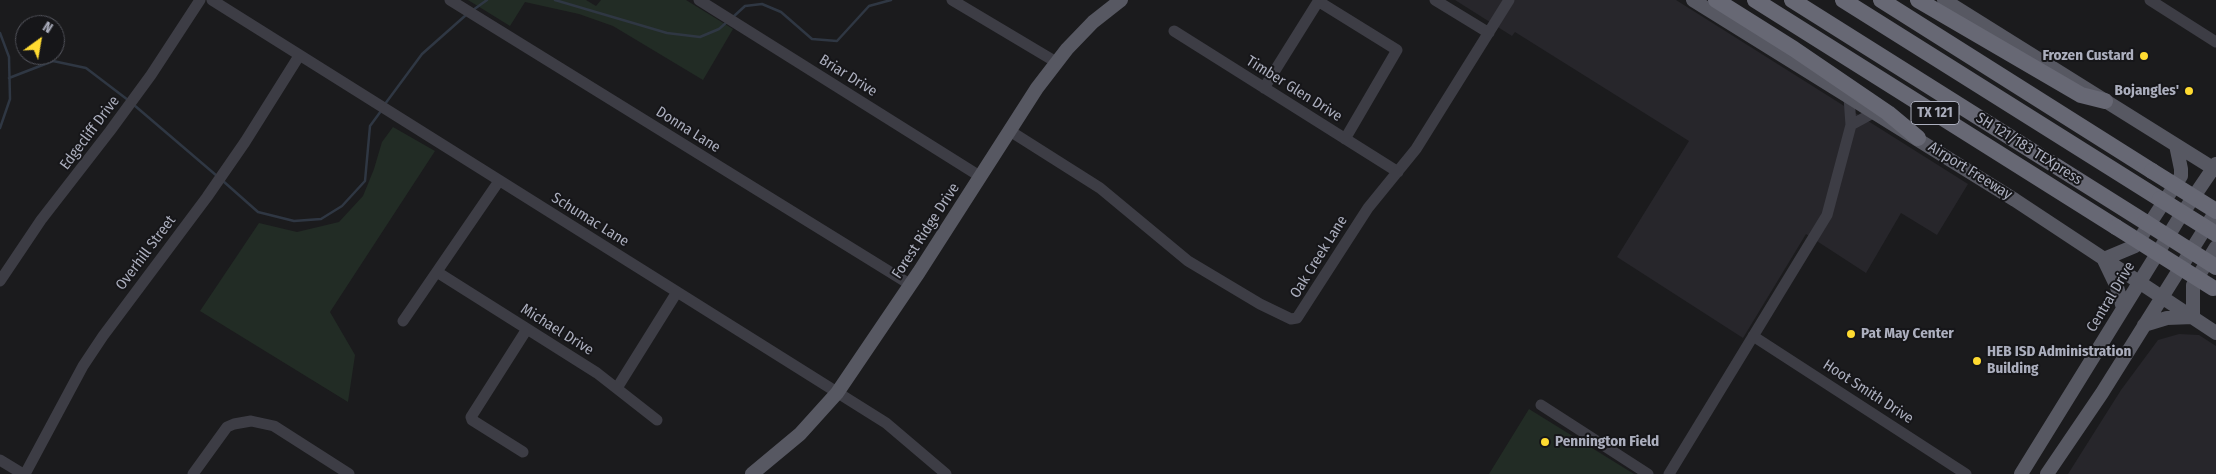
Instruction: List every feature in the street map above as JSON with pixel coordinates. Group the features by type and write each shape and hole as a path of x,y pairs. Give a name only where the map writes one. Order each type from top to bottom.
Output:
{"highway":[{"path":"1716,0 1794,49 1880,108 1918,138"},
{"name":"Airport Freeway","path":"1755,0 2215,289"},
{"name":"SH 121/183 TEXpress","path":"1792,0 2216,267"},
{"name":"SH 121/183 TEXpress","path":"1843,0 2216,234"},
{"path":"1881,0 2216,211"},
{"path":"1918,0 2082,95 2105,101"}],"main road":[{"name":"Forest Ridge Drive","path":"759,472 800,434 837,393 911,285 1056,62 1093,22 1121,0"},
{"name":"Airport Freeway","path":"1693,0 1873,113 1918,138 2216,333"},
{"path":"1944,0 2215,168"},
{"path":"2123,308 2117,287 2104,259 2135,246 2181,176 2176,145"},
{"name":"Central Drive","path":"2021,474 2139,282 2215,168"},
{"path":"2029,461 2048,473 2102,393 2216,211"},
{"path":"2144,325 2167,318 2193,317 2193,285 2216,247"}],"street":[{"name":"Edgecliff Drive","path":"0,281 41,220 131,102 200,0"},
{"name":"Schumac Lane","path":"212,0 886,423 946,474"},
{"name":"Donna Lane","path":"450,0 911,285"},
{"name":"Briar Drive","path":"699,0 981,177"},
{"path":"952,0 1056,62"},
{"path":"1435,0 1489,33"},
{"name":"Oak Creek Lane","path":"1010,131 1100,188 1188,261 1260,304 1291,319 1296,318 1302,313 1334,259 1368,208 1416,149 1508,0"},
{"path":"2150,0 2216,42"},
{"path":"1264,88 1318,1 1397,50 1345,139"},
{"name":"Timber Glen Drive","path":"1174,31 1398,172"},
{"name":"Overhill Street","path":"24,474 83,366 103,336 220,179 299,56"},
{"path":"1669,474 1827,215 1851,125 1848,97"},
{"path":"1851,125 1873,113"},
{"path":"404,321 499,181"},
{"name":"Michael Drive","path":"437,272 617,388 657,420"},
{"path":"617,388 678,292"},
{"path":"523,452 472,420 471,417 527,329"},
{"name":"Hoot Smith Drive","path":"1753,336 1966,474"},
{"path":"1541,405 1648,474"},
{"path":"193,474 227,427 251,421 274,426 349,474"},
{"path":"0,460 24,474"}],"shaded area":[{"path":"468,0 586,0 596,6 601,0 686,0 733,29 703,80 613,26 579,14 525,2 510,26"},
{"path":"1455,0 1676,0 1968,184 1937,235 1901,213 1866,273 1806,234 1743,338 1617,257 1689,141 1515,32 1512,36"},
{"path":"393,127 435,151 330,312 355,355 348,402 200,311 259,223 297,232 339,222 363,196 382,142"},
{"path":"2179,334 2199,335 2216,346 2216,474 2068,474 2121,390 2158,340"},
{"name":"Pennington Field","path":"1529,409 1634,474 1489,474"}],"waterway":[{"path":"473,10 487,0"},
{"path":"555,0 667,33 700,37 719,29 727,22"},
{"path":"733,17 745,6 762,4 781,12 812,39 837,41 869,6 891,0"},
{"path":"385,104 422,54 466,15"},
{"path":"0,33 9,57 10,99 0,128"},
{"path":"9,78 53,61 86,68 128,100"},
{"path":"134,105 217,176"},
{"path":"223,181 258,212 294,221 321,219 342,206 365,181 370,126 381,111"}],"place":[{"name":"Frozen Custard","path":"2144,56"},
{"name":"Bojangles'","path":"2189,91"},
{"name":"Pat May Center","path":"1851,334"},
{"name":"HEB ISD Administration Building","path":"1977,361"},
{"name":"Pennington Field","path":"1545,442"}]}
